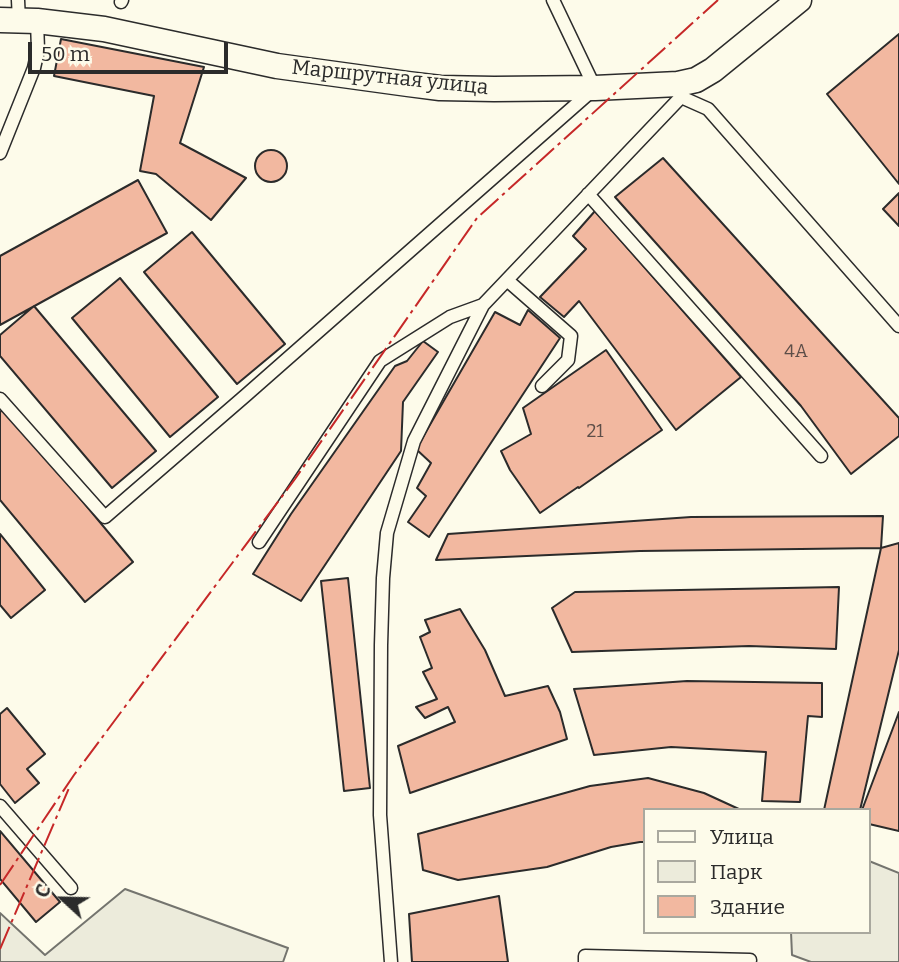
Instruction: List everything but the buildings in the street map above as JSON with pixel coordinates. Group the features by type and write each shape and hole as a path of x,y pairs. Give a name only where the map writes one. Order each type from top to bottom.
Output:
{"street":[{"name":"Маршрутная улица","path":"19,15 104,29 277,66 440,88 681,90 713,70 799,0"}],"lane":[{"path":"0,399 105,517 595,88 553,0"},
{"path":"0,153 3,138 34,68 38,50 19,15"},
{"path":"391,962 380,815 381,645 387,533 414,441 483,305 589,194 681,90 708,109 899,326"},
{"path":"589,194 821,456"},
{"path":"507,280 570,336 568,360 542,386"},
{"path":"259,542 380,361 450,317 483,305"},
{"path":"0,806 71,888"},
{"path":"585,962 584,956 750,962"}],"green space":[{"path":"871,862 899,873 899,962 811,962 792,955 791,934 871,934"},
{"path":"125,889 288,948 283,962 0,962 0,913 45,955"}],"power":[{"path":"0,885 74,775 295,479 477,218 718,0"},
{"path":"0,949 69,788"}]}
